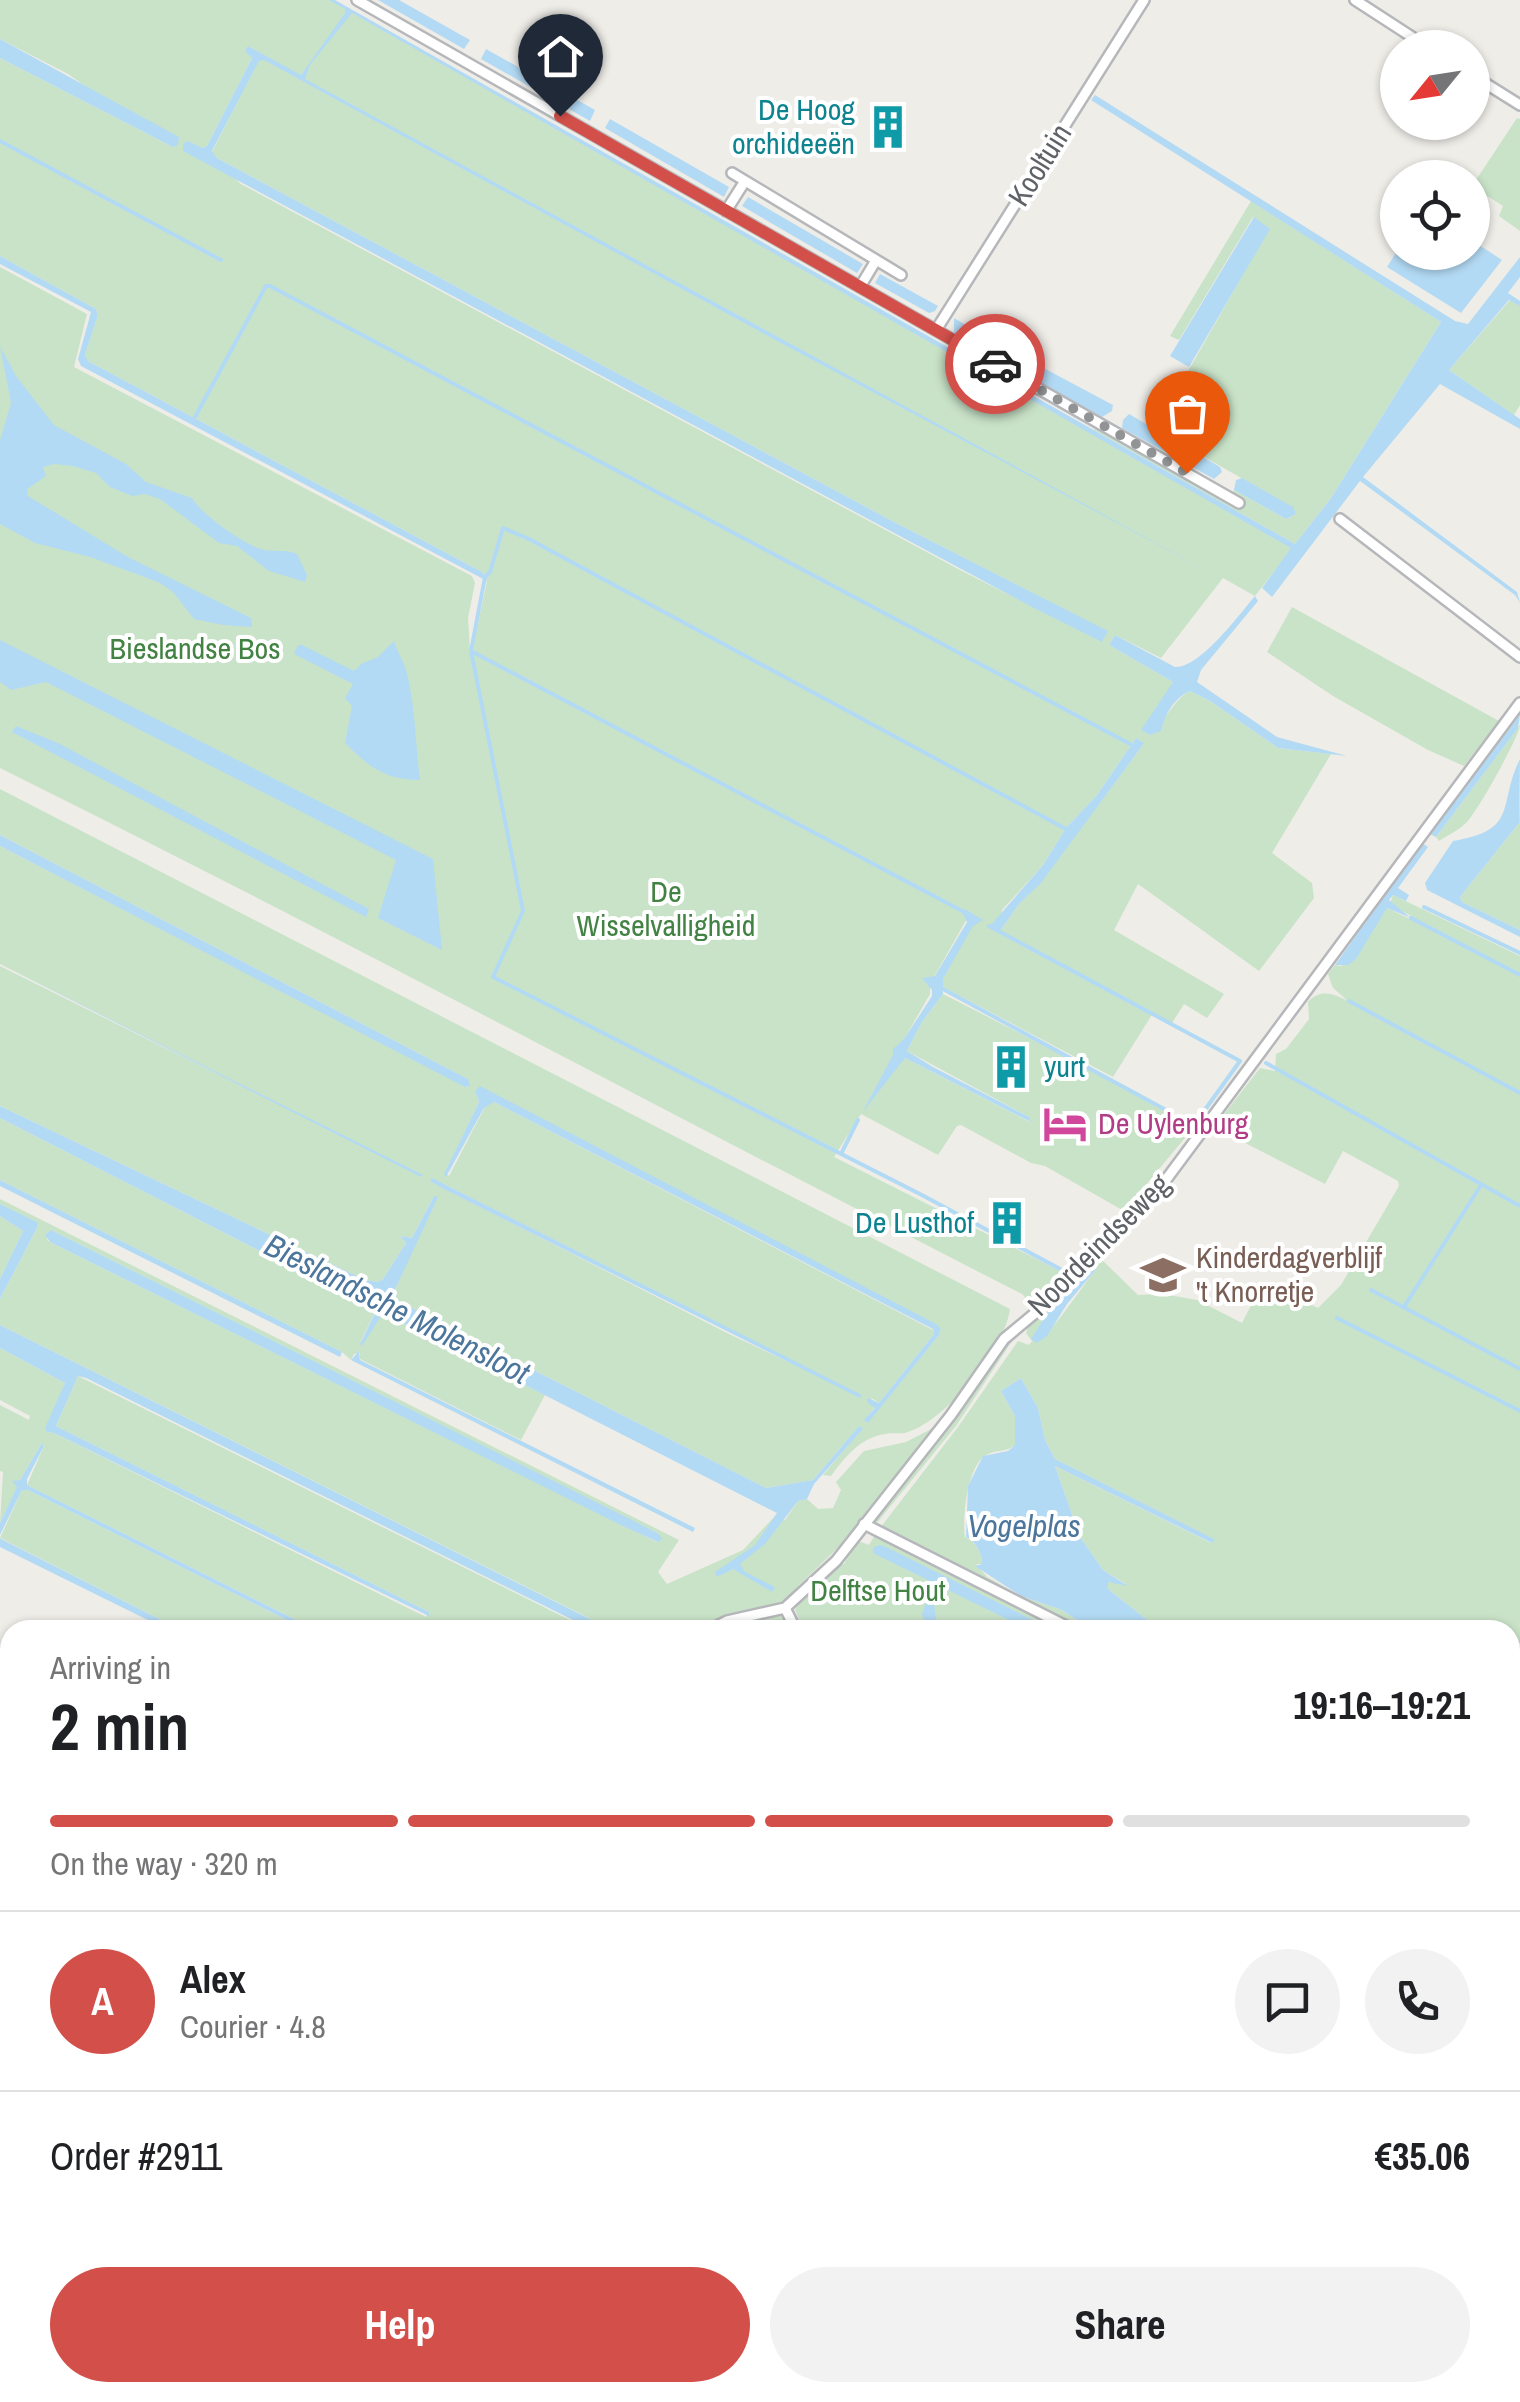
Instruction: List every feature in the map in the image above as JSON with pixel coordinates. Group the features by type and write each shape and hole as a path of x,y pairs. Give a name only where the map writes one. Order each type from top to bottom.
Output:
{"street":[{"path":"357,0 1239,504"},
{"name":"Kooltuin","path":"936,330 1144,0"},
{"path":"1354,0 1402,30"},
{"path":"1490,86 1520,105"},
{"path":"732,173 901,275"},
{"path":"726,211 744,181"},
{"path":"860,287 875,262"},
{"path":"1340,519 1520,657"},
{"name":"Noordeindseweg","path":"784,1608 836,1561 951,1415 1004,1339 1046,1304 1165,1181 1520,703"},
{"path":"864,1524 1054,1620"},
{"path":"731,1620 784,1608 791,1620"}],"green space":[{"path":"0,0 332,0 1293,547 1255,596 1223,578 1161,658 1115,635 1109,645 1173,682 1149,735 1190,691 1278,748 1331,754 1272,853 1312,883 1314,898 1259,971 1138,884 1114,930 1224,994 1207,1018 1184,1004 1172,1023 1153,1013 1113,1077 943,987 943,979 974,921 968,917 930,984 930,994 906,1036 901,1059 1030,1122 1029,1117 907,1051 943,994 1112,1080 1185,1123 1189,1133 1124,1211 961,1125 938,1155 861,1114 834,1157 1066,1274 1041,1300 1029,1302 1022,1294 0,768 0,267 87,314 74,367 472,576 475,583 468,618 470,651 475,654 487,581 482,572 88,361 85,355 98,315 96,309 0,256 0,58 173,147 68,74 0,39","holes":["248,46 265,56 259,60 212,152 217,158 894,522 1107,631 1101,641 962,571 241,184 202,148 207,146 252,58","1136,738 1143,743 1137,753 1000,931 1002,910 1043,865 1066,828 1097,795"]},
{"path":"1520,119 1520,231 1499,216 1503,206 1490,198 1489,160"},
{"path":"1251,201 1441,322 1331,498 1295,544 1094,430 1096,426 1231,494 1234,490 1286,519 1296,514 1292,507 1155,429 1269,229 1253,217 1179,340 1170,336"},
{"path":"1510,300 1520,306 1520,405 1514,415 1449,370"},
{"path":"1292,607 1499,721 1464,766 1428,750 1333,696 1267,652"},
{"path":"1520,725 1506,758 1471,816 1439,841 1436,837"},
{"path":"0,789 1010,1309 998,1343 957,1398 924,1425 905,1433 868,1439 831,1476 823,1475 862,1429 859,1426 813,1480 766,1488 398,1301 394,1293 434,1196 412,1238 400,1236 406,1243 383,1279 365,1280 0,1106 0,966 423,1176 0,964 0,846 468,1087 468,1079 0,835","holes":["475,1091 941,1329 939,1335 867,1423 865,1420 875,1407 871,1398 879,1403 934,1334 933,1330 494,1102 486,1105 449,1176 445,1173 479,1102","430,1181 442,1183 862,1396 731,1335"]},
{"path":"1520,789 1520,930 1462,902 1460,897 1519,823"},
{"path":"1393,895 1520,956 1520,1620 1147,1620 1108,1589 1108,1582 1126,1584 1103,1570 1080,1537 1055,1466 1211,1543 1213,1539 1055,1459 1045,1440 1038,1408 1021,1378 1001,1391 1015,1416 1015,1445 986,1455 974,1470 965,1506 965,1537 977,1548 982,1564 976,1564 987,1577 1077,1620 1059,1620 880,1528 1018,1341 1029,1345 1032,1341 1026,1333 1029,1324 1099,1257 1138,1295 1163,1294 1197,1300 1242,1323 1263,1282 1318,1308 1341,1285 1399,1186 1398,1181 1343,1151 1325,1184 1214,1127 1260,1068 1275,1071 1276,1054 1286,1049 1309,1019 1308,1002 1326,994 1348,1001 1333,988 1328,974 1335,965 1356,959 1383,911 1387,908 1410,919 1390,904","holes":["1093,1264 1097,1267 1038,1342 1032,1339 1050,1309"]},
{"path":"0,1118 373,1309 360,1343 382,1313 545,1395 521,1440 360,1359 360,1353 351,1360 342,1352 0,1180"},
{"path":"0,1199 679,1540 658,1572 667,1584 743,1550 776,1515 785,1520 798,1501 807,1499 818,1509 833,1508 841,1490 836,1482 864,1451 906,1442 939,1425 849,1537 798,1586 781,1617 783,1620 585,1620 589,1618 0,1325 0,1299 38,1226 0,1204","holes":["51,1230 659,1534 657,1542 50,1242 47,1240"]},
{"path":"0,1216 23,1231 0,1279"},
{"path":"1014,1338 956,1426 876,1524 881,1508 952,1422 999,1351"},
{"path":"0,1348 65,1383 47,1432 426,1617 429,1612 56,1426 78,1376 570,1620 296,1620 27,1485 42,1443 20,1480 14,1483 18,1487 0,1523 0,1405 29,1420 30,1416 0,1400"},
{"path":"22,1490 28,1490 287,1620 161,1620 0,1538"},
{"name":"Delftse Hout","path":"875,1535 1044,1620 1033,1620 880,1545 1023,1620 800,1620 795,1610 799,1602 840,1563 844,1564 856,1540 869,1545"}],"water":[{"path":"329,0 335,0 1295,544 1331,498 1441,322 1091,100 1095,95 1455,321 1468,324 1520,257 1520,277 1508,293 1520,301 1520,306 1509,300 1449,370 1520,419 1520,429 1440,384 1363,477 1517,592 1520,603 1515,595 1360,481 1272,597 1262,588 1291,548 352,13 310,65 305,79 1220,578 264,60 259,61 212,151 217,158 894,522 1108,631 1102,642 1032,607 183,151 183,144 188,141 202,148 207,146 252,58 245,51 248,46 301,75 345,13 345,9"},
{"path":"378,0 399,0 470,40 464,49"},
{"path":"0,39 179,137 178,145 173,147 0,58"},
{"path":"486,49 595,110 590,121 481,59"},
{"path":"610,119 729,187 724,197 605,128"},
{"path":"748,197 863,264 857,273 742,206"},
{"path":"1254,217 1270,229 1189,367 1170,356"},
{"path":"1490,252 1502,260 1461,313 1392,270 1490,270"},
{"path":"0,256 96,309 98,315 85,355 88,361 482,572 487,581 81,366 78,359 91,312 0,264"},
{"path":"880,274 938,306 935,311 929,313 875,283"},
{"path":"954,318 1015,354 1010,365 954,333"},
{"path":"0,346 16,376 54,425 126,464 146,482 192,498 214,520 246,542 264,550 297,554 307,575 305,582 269,571 237,546 219,543 160,499 145,494 132,496 110,487 96,473 73,466 43,467 46,476 27,489 28,496 128,557 251,618 252,627 194,619 173,592 158,582 90,557 35,543 0,524 0,440 11,403"},
{"path":"1036,364 1113,405 1112,411 1102,417 1029,376"},
{"path":"1191,394 1227,417 1211,446 1174,425"},
{"path":"1129,414 1220,467 1222,472 1214,479 1122,428"},
{"path":"1242,478 1293,507 1296,514 1286,519 1234,490 1236,480"},
{"path":"1255,596 1258,601 1201,670 1197,682 1277,737 1347,756 1278,748 1190,691 1171,707 1161,731 1150,735 1141,730 1173,682 1109,645 1115,635 1175,667 1185,665 1218,639"},
{"path":"0,640 433,859 442,950 378,918 396,860 46,682 11,690 0,682"},
{"path":"394,641 409,684 420,780 397,778 378,770 345,743 352,706 345,698 353,684 294,654 302,645 354,671 378,657"},
{"path":"1520,715 1518,728 1436,837 1430,834"},
{"path":"16,726 58,743 369,909 366,917 12,732"},
{"path":"1136,738 1144,743 1041,883 1000,931 990,926 1043,865 1066,828 1097,795"},
{"path":"1520,759 1519,823 1460,897 1462,902 1520,930 1520,937 1427,890 1425,883 1453,841 1474,836 1498,822"},
{"path":"0,835 468,1079 470,1086 465,1087 0,846"},
{"path":"1422,843 1428,847 1398,888 1409,895 1406,901 1393,895 1389,900 1411,918 1387,908 1356,959 1348,965 1335,965"},
{"path":"965,909 983,920 973,926 943,979 943,994 907,1051 1029,1117 1031,1122 905,1058 862,1113 893,1049 932,996 922,978 935,976 967,922"},
{"path":"0,964 423,1175 421,1177"},
{"path":"480,1086 936,1324 941,1329 939,1335 868,1423 864,1420 875,1408 867,1402 868,1398 879,1403 934,1334 933,1329 494,1102 484,1108 446,1177 444,1174 479,1102 475,1091"},
{"name":"Bieslandsche Molensloot","path":"0,1106 365,1280 383,1279 406,1243 400,1236 412,1238 434,1196 438,1197 394,1292 398,1301 766,1488 813,1480 859,1426 863,1429 814,1484 807,1499 798,1501 765,1544 740,1564 745,1572 775,1587 772,1592 733,1569 717,1577 715,1572 755,1545 777,1513 383,1313 362,1346 375,1313 373,1309 0,1118"},
{"path":"432,1178 862,1395 860,1398 442,1188 430,1181"},
{"path":"0,1180 342,1352 340,1357 0,1186"},
{"path":"0,1204 38,1226 0,1299 0,1279 23,1231 0,1216"},
{"path":"51,1230 636,1522 662,1539 658,1542 623,1526 50,1242 45,1235"},
{"path":"1094,1263 1098,1267 1047,1336 1037,1343 1031,1339 1050,1309"},
{"path":"0,1325 590,1620 573,1620 78,1376 56,1426 429,1612 429,1616 47,1432 45,1428 65,1383 0,1348"},
{"path":"359,1351 360,1360 695,1528 693,1532 351,1360"},
{"name":"Vogelplas","path":"1021,1378 1038,1408 1045,1440 1055,1459 1214,1539 1212,1543 1055,1466 1080,1537 1103,1570 1128,1586 1108,1582 1108,1589 1147,1620 1077,1620 1062,1610 1021,1596 975,1566 982,1564 982,1560 975,1544 966,1537 968,1486 983,1456 1008,1451 1015,1445 1015,1416 1001,1391"},
{"path":"42,1443 27,1485 296,1620 287,1620 28,1490 22,1490 0,1535 0,1523 17,1487 12,1481 20,1480"},
{"path":"0,1538 161,1620 148,1620 0,1547"},
{"path":"884,1546 1033,1620 1009,1620 873,1553 874,1547"},
{"path":"927,1600 934,1604 937,1620 924,1620"}],"waterway":[{"path":"0,141 221,260"},
{"path":"195,417 266,286 270,286 1130,744"},
{"path":"1062,1270 493,977 523,911 471,651 485,577 503,528 1066,829"},
{"path":"471,651 966,913"},
{"path":"1424,907 1520,953"},
{"path":"1411,918 1520,975"},
{"path":"989,926 1240,1061 1199,1118"},
{"path":"943,989 1166,1110"},
{"path":"1349,1001 1520,1093"},
{"path":"1266,1063 1520,1206"},
{"path":"841,1154 858,1120"},
{"path":"1404,1307 1481,1185"},
{"path":"1371,1290 1520,1369"},
{"path":"1337,1318 1520,1411"}],"way so far":[{"path":"995,364 1187,473"}],"place":[{"name":"De Hoog orchideeën","path":"888,127"},
{"name":"yurt","path":"1011,1067"},
{"name":"De Uylenburg","path":"1065,1124"},
{"name":"De Lusthof","path":"1007,1223"},
{"name":"Kinderdagverblijf 't Knorretje","path":"1163,1275"}],"route":[{"path":"560,116 995,364"}],"park label":[{"name":"Bieslandse Bos","path":"195,649"},
{"name":"De Wisselvalligheid","path":"666,909"}]}
